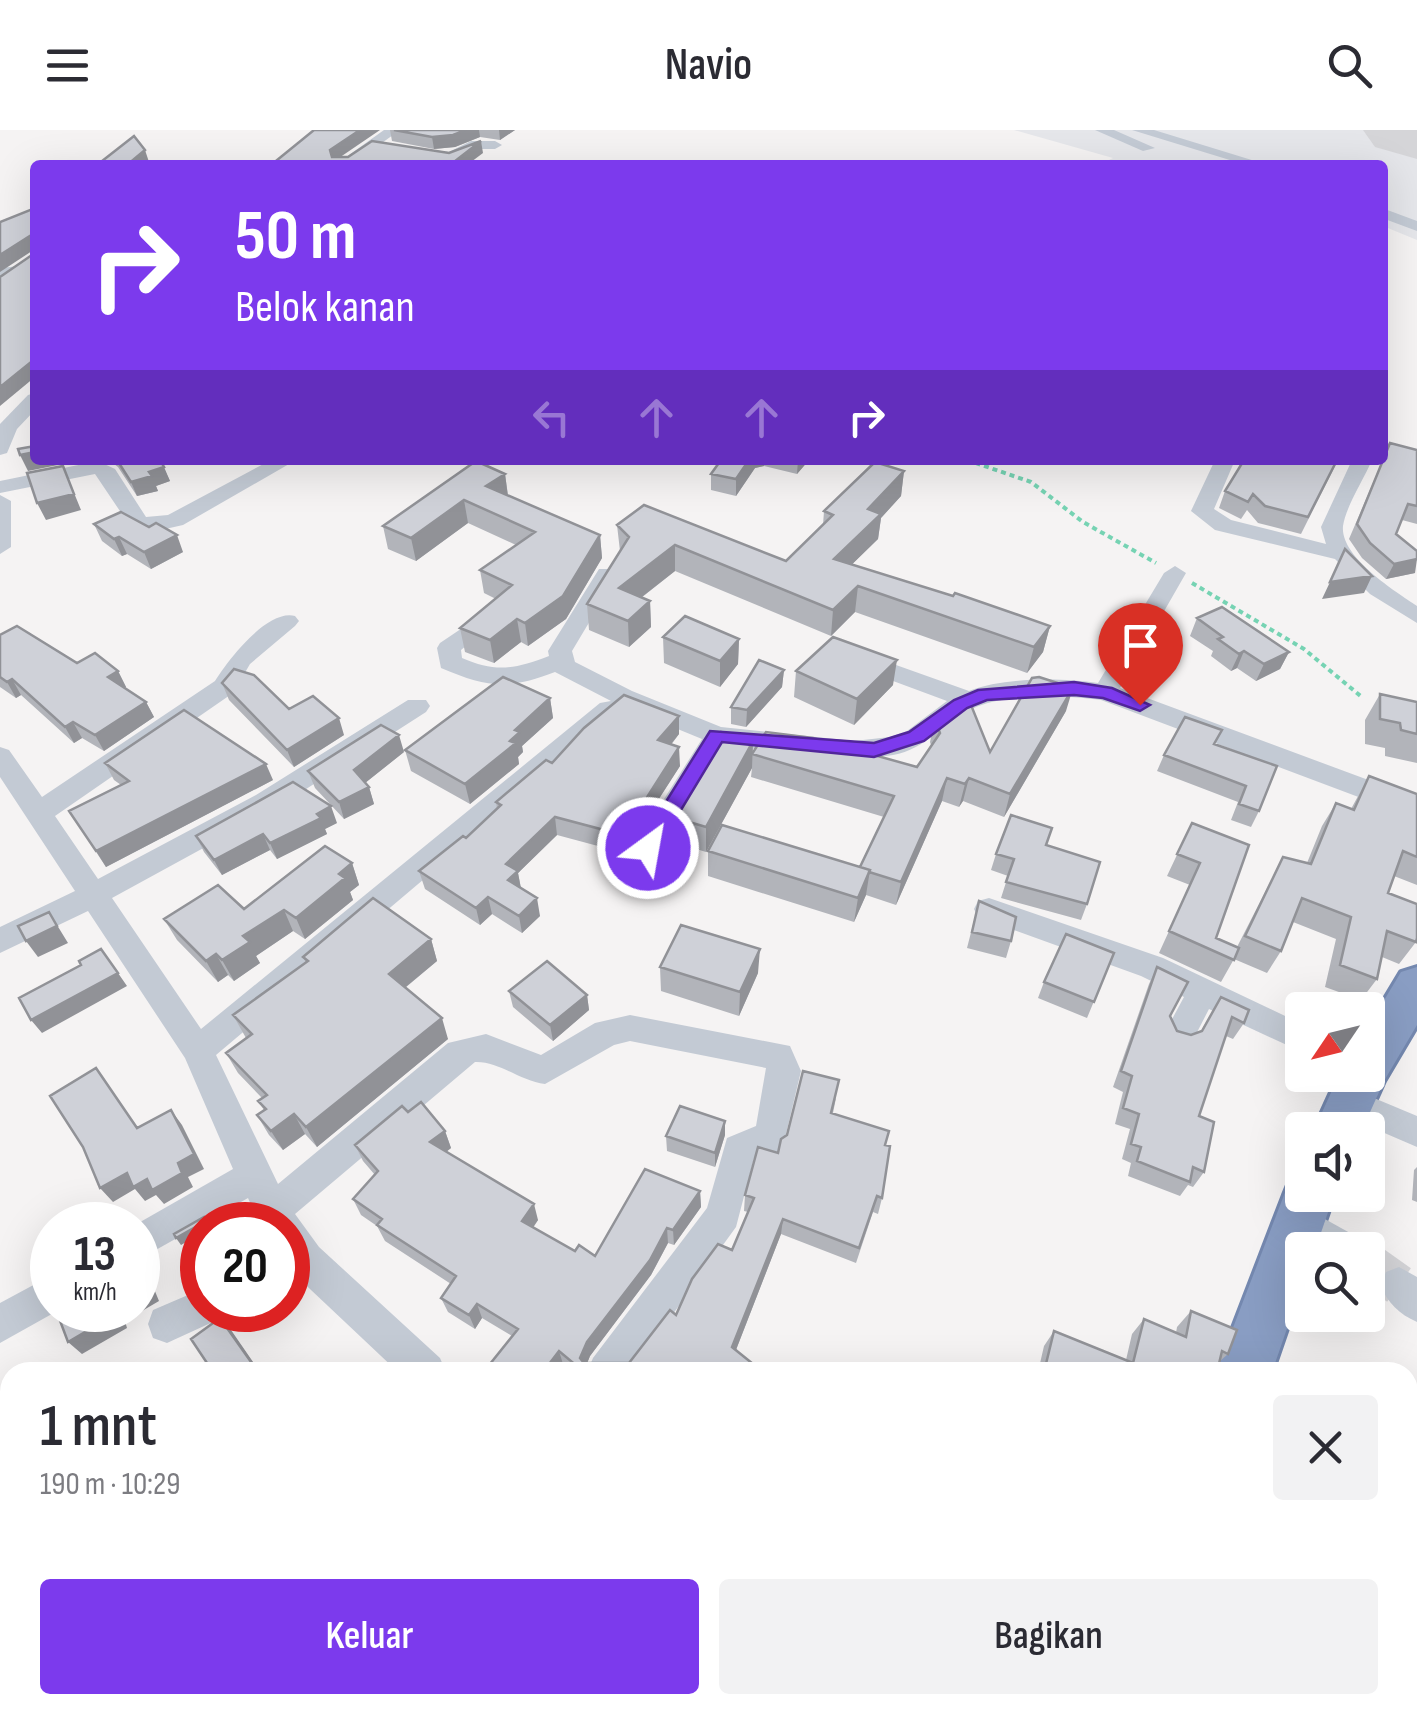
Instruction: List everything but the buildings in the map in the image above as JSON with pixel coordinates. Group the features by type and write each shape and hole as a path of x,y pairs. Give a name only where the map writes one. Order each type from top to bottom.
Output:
{"highway":[{"path":"1355,1094 1417,985"},
{"path":"1248,1362 1303,1212"}],"street":[{"path":"1102,130 1148,148"},
{"path":"1139,130 1244,160"},
{"path":"349,160 394,136"},
{"path":"443,160 474,144 496,146"},
{"path":"408,150 434,160"},
{"path":"1388,214 1417,226"},
{"path":"0,273 28,274"},
{"path":"0,284 28,274"},
{"path":"0,449 8,427 30,405"},
{"path":"1388,449 1417,456"},
{"path":"0,486 113,465"},
{"path":"103,468 138,520 152,524 176,520 277,465"},
{"path":"1222,465 1202,511 1212,520 1344,555"},
{"path":"1360,465 1332,527 1332,538 1344,555 1417,616"},
{"path":"0,510 0,547"},
{"path":"560,661 560,651 616,560"},
{"path":"1106,692 1176,574"},
{"path":"488,616 448,648 450,662 489,679 503,680 560,661"},
{"path":"38,813 224,687 241,659 287,621"},
{"path":"833,651 969,700"},
{"path":"560,661 582,678 717,735 874,750 916,737 984,694 1074,688 1106,692 1417,808"},
{"path":"198,1051 623,697"},
{"path":"0,941 95,894 342,758 417,706"},
{"path":"648,848 717,735"},
{"path":"0,756 198,1051 268,1202"},
{"path":"988,909 1152,968 1285,1031"},
{"path":"1180,1034 1202,992"},
{"path":"310,1214 460,1053 472,1048 496,1047 524,1066 545,1070 606,1033 630,1028 778,1056 784,1071 770,1140 750,1142 740,1149 723,1216 614,1362"},
{"path":"1355,1094 1417,1132"},
{"path":"160,1230 254,1176"},
{"path":"1308,1212 1328,1232"},
{"path":"310,1261 416,1362"},
{"path":"0,1324 30,1306"},
{"path":"167,1324 180,1318"}],"shaded area":[{"path":"1014,130 1417,130 1417,240 1388,228 1388,160 1109,160 1113,158"}],"runway":[{"path":"1403,130 1417,135"}],"tunnel":[{"path":"1385,1275 1399,1285"}],"route":[{"path":"648,848 717,735 874,750 916,737 960,704 984,694 1074,688 1106,692 1140,705"}]}
